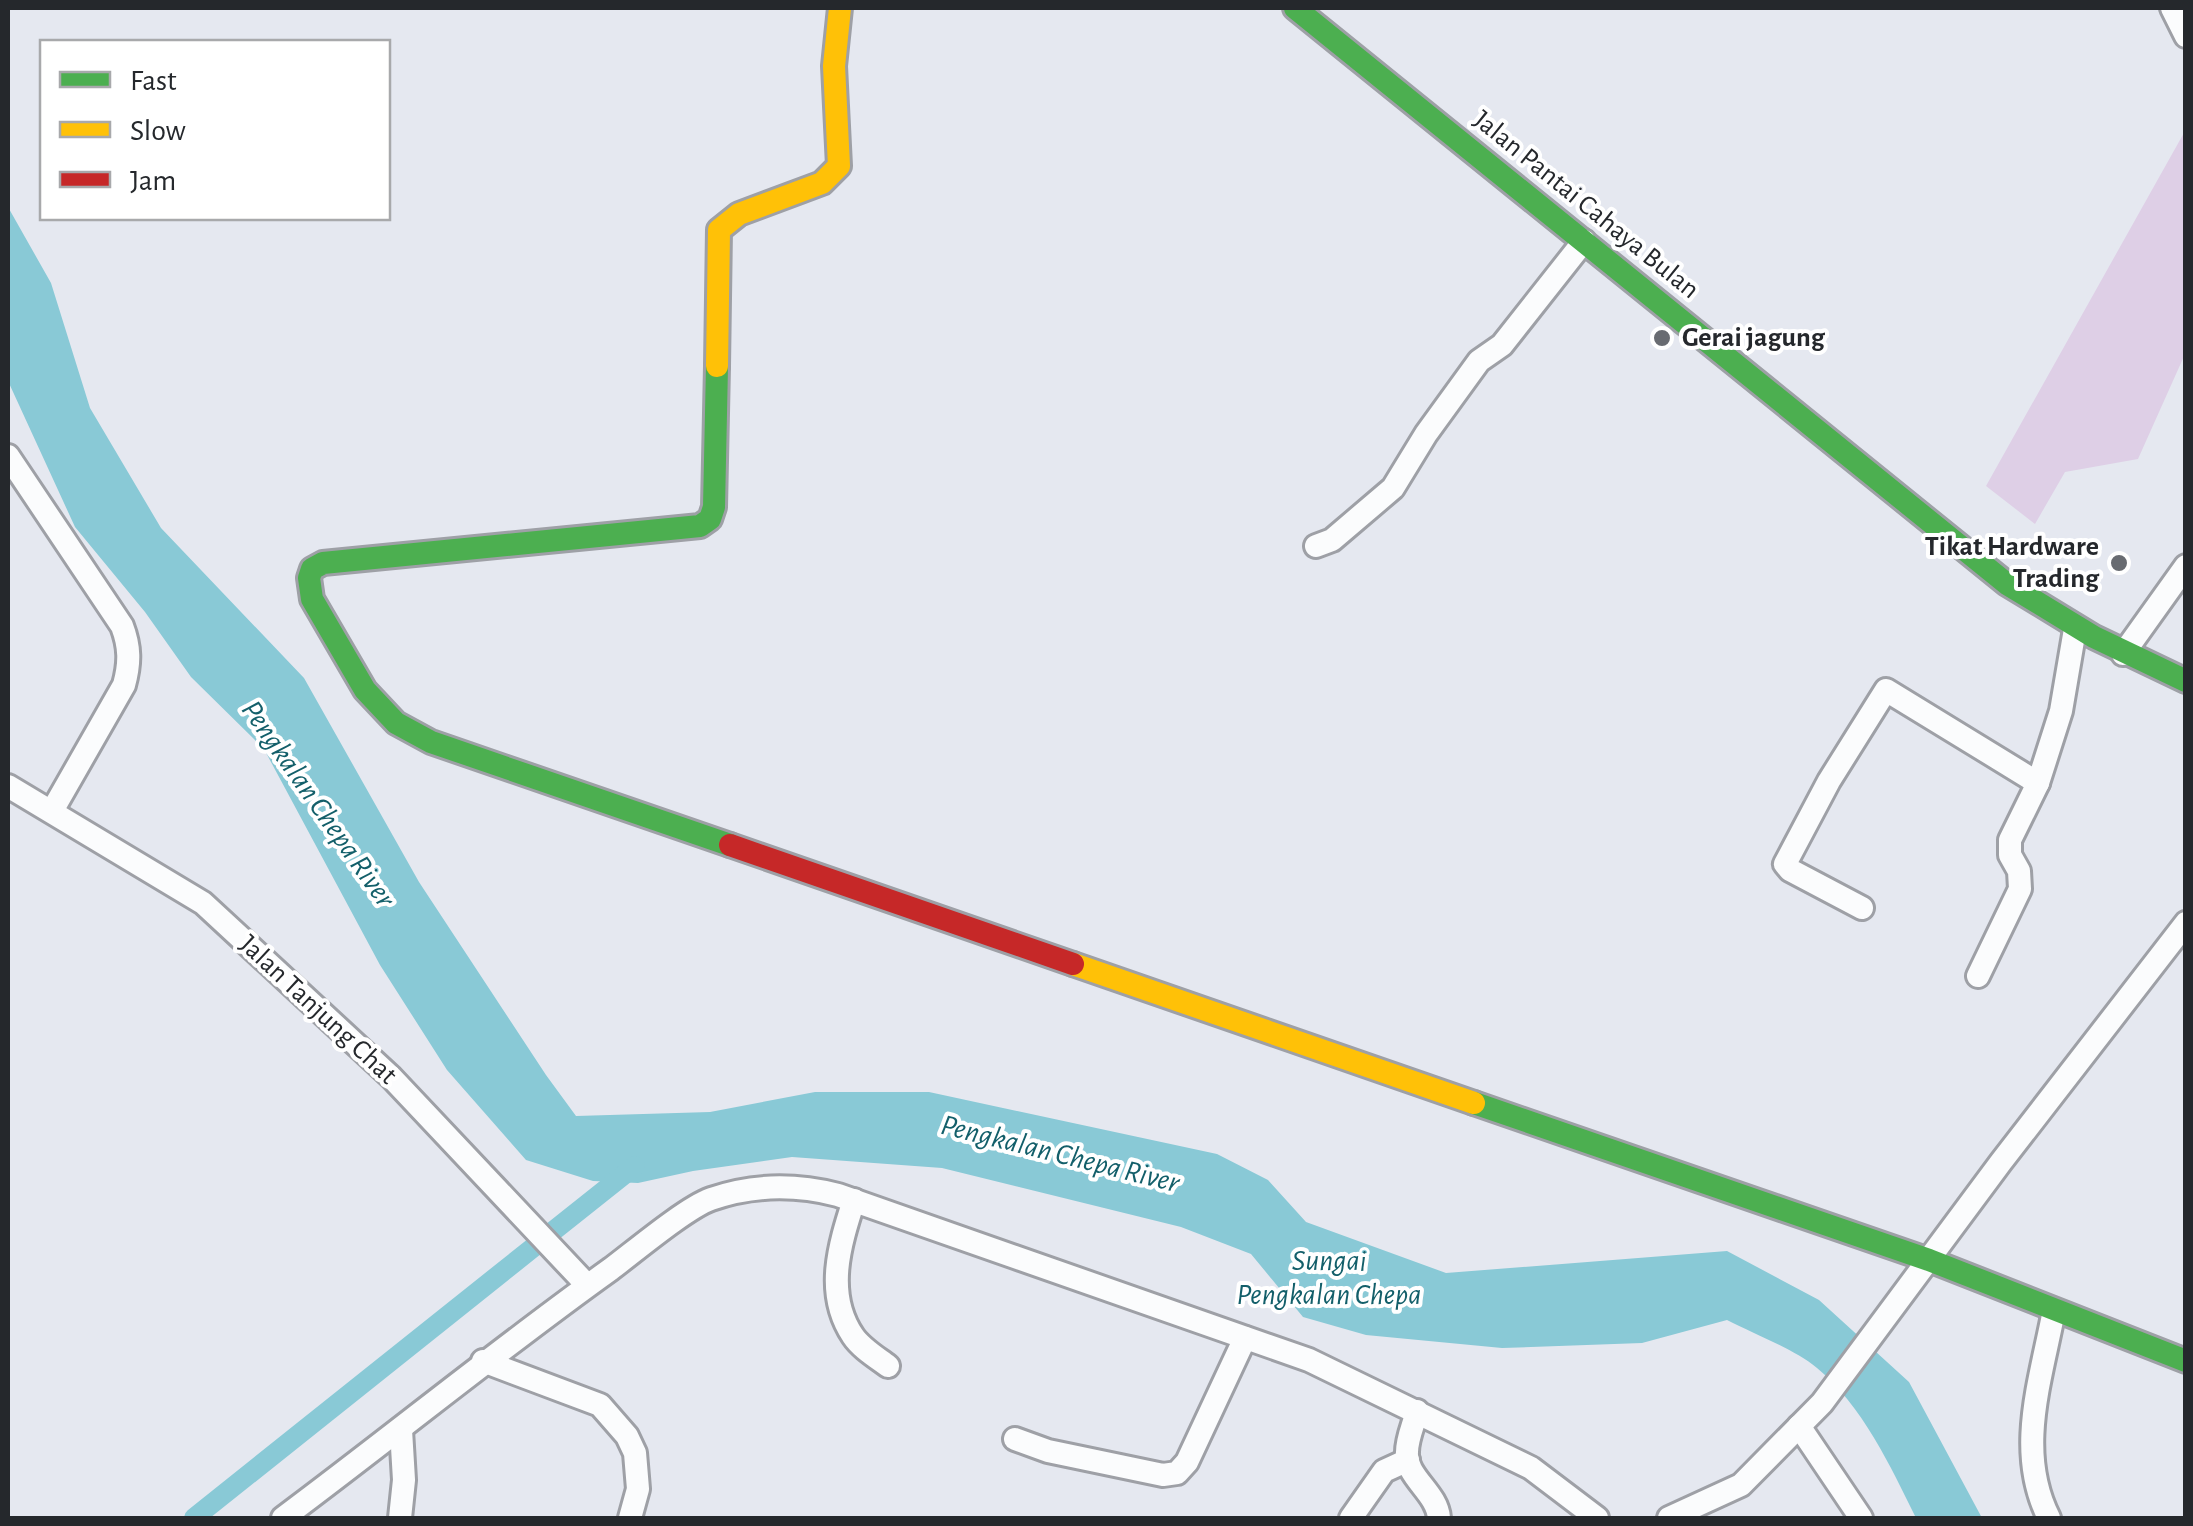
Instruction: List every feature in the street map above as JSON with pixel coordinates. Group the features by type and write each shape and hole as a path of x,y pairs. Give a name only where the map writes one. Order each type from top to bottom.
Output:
{"street":[{"path":"840,8 834,66 839,166 822,183 739,214 719,230 714,507 710,519 700,526 323,563 312,569 312,599 365,690 396,723 449,748 1930,1260 2184,1361"},
{"name":"Jalan Pantai Cahaya Bulan","path":"1295,8 2007,584 2075,628 2186,682"},
{"path":"2172,8 2186,36"},
{"path":"1316,546 1332,540 1393,488 1478,361 1502,345 1584,241"},
{"path":"8,456 122,626 129,645 130,666 124,684 52,811"},
{"path":"2123,654 2186,566"},
{"path":"1978,976 2020,890 2010,840 2038,783 2061,711 2075,628"},
{"path":"1862,908 1785,864 1829,781 1886,690 2038,783"},
{"name":"Jalan Tanjung Chat","path":"8,786 204,903 391,1077 588,1285"},
{"path":"1670,1518 1741,1486 1822,1403 2186,923"},
{"path":"282,1518 401,1430 483,1360 706,1200 769,1186 805,1186 1329,1369 1530,1468 1597,1518"},
{"path":"854,1200 836,1262 836,1282 852,1334 888,1366"},
{"path":"2049,1518 2030,1465 2030,1438 2054,1310"},
{"path":"1014,1439 1068,1456 1162,1475 1177,1473 1186,1462 1245,1338"},
{"path":"483,1360 600,1405 627,1436 634,1453 638,1489 630,1518"},
{"path":"1417,1410 1406,1454 1435,1500 1439,1518"},
{"path":"1800,1426 1861,1518"},
{"path":"400,1518 404,1480 401,1430"},
{"path":"1351,1518 1384,1471 1408,1460"}],"shaded area":[{"path":"2185,131 2185,354 2138,459 2065,472 2035,524 1986,486"}],"water":[{"name":"Sungai Pengkalan Chepa","path":"8,207 51,283 90,408 161,528 304,678 419,882 576,1116 710,1112 815,1092 929,1092 1217,1154 1268,1180 1306,1222 1446,1273 1727,1251 1819,1300 1909,1382 1982,1518 1916,1518 1874,1438 1833,1383 1797,1354 1727,1320 1642,1343 1502,1348 1366,1335 1303,1317 1251,1254 1181,1227 942,1168 792,1157 638,1183 593,1181 526,1160 447,1070 380,965 264,749 191,677 145,612 75,527 8,381"}],"waterway":[{"path":"552,1232 635,1166"},
{"path":"194,1518 535,1246"}],"traffic: fast":[{"path":"1295,8 2007,584 2094,637 2186,681"},
{"path":"717,366 714,507 710,519 700,526 323,563 312,569 309,578 312,599 365,690 396,723 431,742 730,845"},
{"path":"1474,1103 1929,1260 2186,1361"}],"traffic: slow":[{"path":"717,366 719,230 739,214 822,183 839,166 834,66 840,8"},
{"path":"1073,964 1474,1103"}],"traffic: jam":[{"path":"730,845 1073,964"}],"place":[{"name":"Gerai jagung","path":"1662,338"},
{"name":"Tikat Hardware Trading","path":"2119,563"}],"water label":[{"name":"Pengkalan Chepa River","path":"318,804"},
{"name":"Pengkalan Chepa River","path":"1060,1154"}]}
